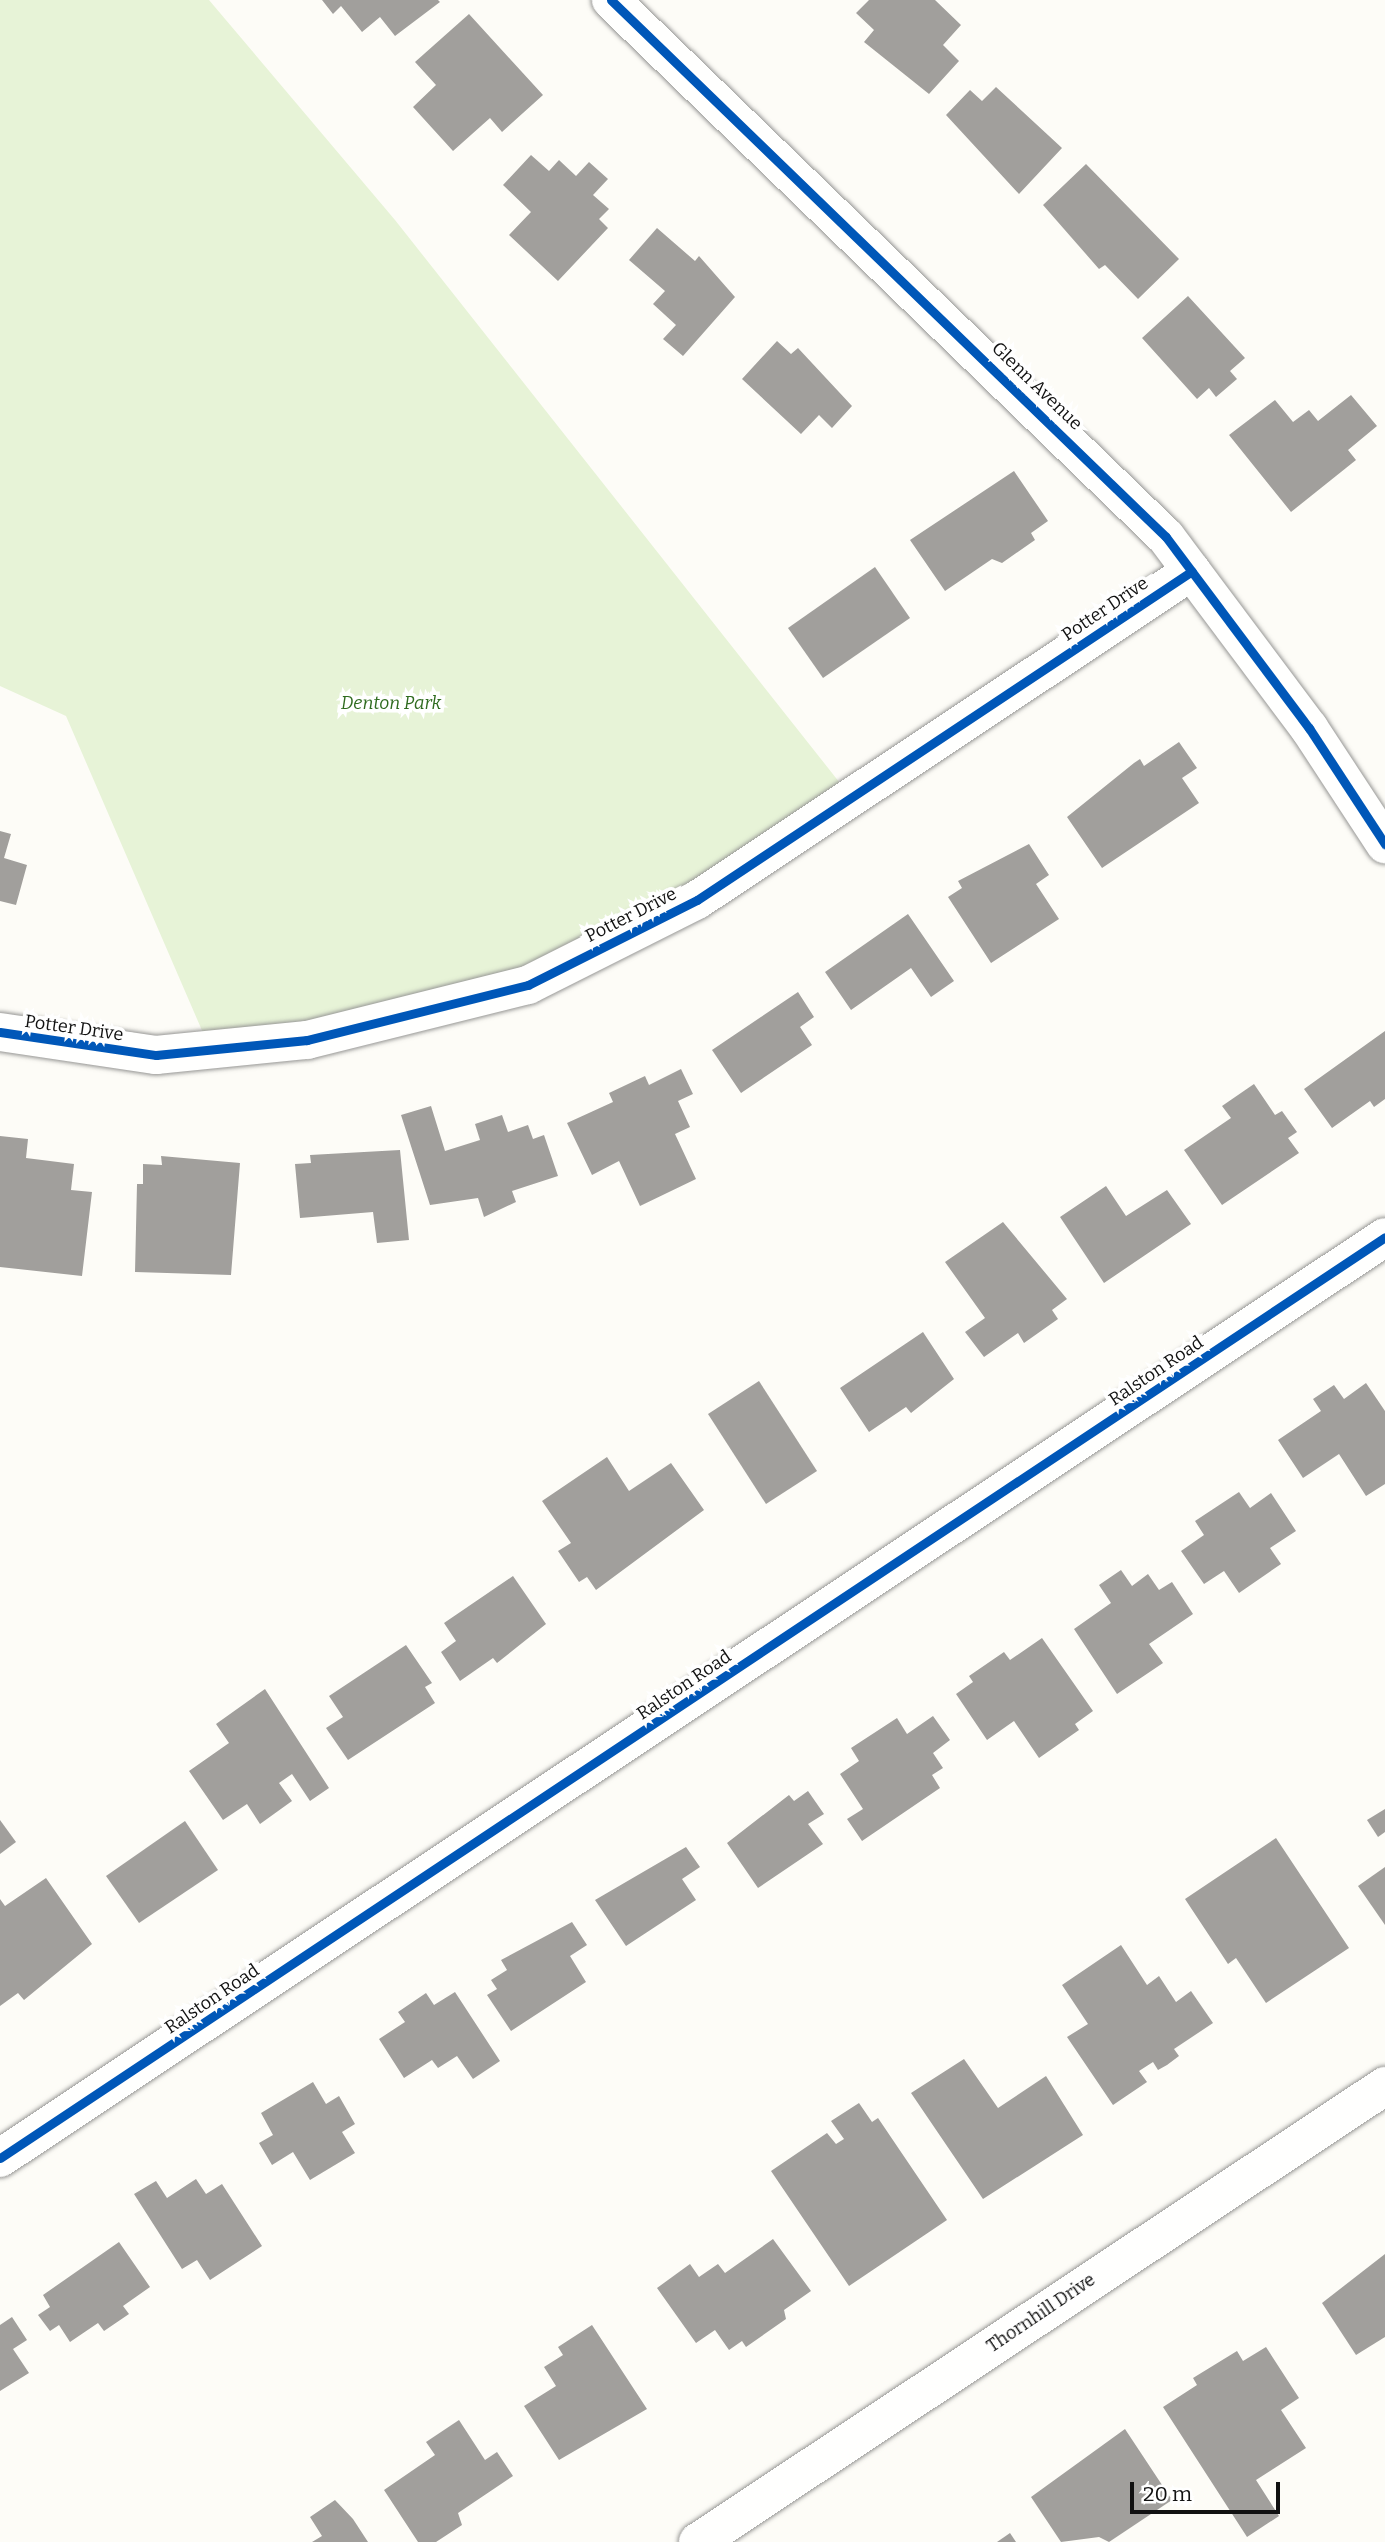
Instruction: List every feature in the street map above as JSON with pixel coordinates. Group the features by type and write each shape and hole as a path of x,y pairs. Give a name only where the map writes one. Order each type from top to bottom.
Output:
{"street":[{"name":"Glenn Avenue","path":"611,0 1020,388 1192,570 1310,728 1385,844"},
{"name":"Potter Drive","path":"0,1032 156,1055 307,1040 528,985 697,900 1192,570"},
{"name":"Ralston Road","path":"0,2158 1385,1237"},
{"name":"Thornhill Drive","path":"698,2542 1385,2086"}],"green space":[{"name":"Denton Park","path":"0,0 209,0 395,220 851,797 528,985 210,1049 66,716 0,686"}],"building":[{"path":"322,0 440,2 395,36 380,17 362,32 341,6 333,14"},
{"path":"869,0 935,0 961,25 943,45 959,61 929,94 864,42 874,30 856,13"},
{"path":"469,14 543,95 502,132 490,118 453,151 413,107 436,85 415,62"},
{"path":"996,87 1062,148 1019,194 946,115 970,90 982,101"},
{"path":"531,155 549,171 559,160 576,176 589,162 608,179 593,195 609,209 599,219 608,228 558,281 509,235 531,212 503,185"},
{"path":"1086,164 1179,259 1138,299 1105,265 1099,269 1043,205"},
{"path":"657,228 695,261 699,256 735,297 683,356 663,339 676,325 653,304 665,291 629,260"},
{"path":"1188,296 1245,358 1230,371 1237,379 1216,397 1209,388 1197,399 1142,338"},
{"path":"777,341 791,354 798,348 852,406 832,428 819,415 801,434 742,379"},
{"path":"1351,395 1377,426 1348,450 1356,460 1291,512 1229,435 1275,400 1293,422 1309,410 1318,421"},
{"path":"1014,471 1048,521 1031,533 1035,540 1002,563 992,559 945,591 910,540"},
{"path":"875,567 910,618 823,678 788,628"},
{"path":"1179,742 1197,768 1182,778 1199,803 1102,868 1067,817 1134,763 1140,759 1144,766"},
{"path":"0,831 11,834 4,858 27,865 16,905 0,901"},
{"path":"1029,844 1049,875 1036,884 1059,919 991,963 948,897 962,888 958,881"},
{"path":"908,914 954,981 931,997 911,968 851,1010 825,972"},
{"path":"798,992 814,1017 800,1027 812,1045 741,1093 712,1050"},
{"path":"1385,1031 1385,1099 1374,1107 1370,1101 1332,1128 1304,1089"},
{"path":"681,1069 693,1094 678,1101 690,1127 675,1134 696,1179 640,1206 619,1161 592,1175 567,1123 613,1102 609,1093 645,1076 649,1085"},
{"path":"1254,1084 1275,1115 1282,1111 1297,1132 1288,1138 1299,1153 1222,1205 1184,1150 1231,1118 1222,1106"},
{"path":"431,1106 445,1151 480,1140 475,1124 502,1115 508,1132 528,1125 533,1139 544,1135 558,1176 512,1191 516,1202 484,1217 478,1198 430,1205 401,1115"},
{"path":"0,1136 28,1139 26,1158 74,1164 71,1190 92,1192 82,1276 0,1267"},
{"path":"400,1150 409,1240 377,1243 373,1212 300,1218 295,1164 311,1163 310,1155"},
{"path":"161,1156 240,1163 231,1275 135,1272 137,1184 143,1184 143,1164 162,1165"},
{"path":"1106,1186 1126,1216 1167,1190 1191,1224 1104,1283 1060,1217"},
{"path":"1003,1222 1067,1299 1052,1310 1058,1319 1024,1343 1018,1333 984,1357 965,1332 985,1318 945,1262"},
{"path":"923,1332 954,1379 911,1413 906,1407 869,1432 840,1388"},
{"path":"759,1381 817,1471 766,1504 708,1414"},
{"path":"1366,1383 1385,1411 1385,1484 1366,1496 1339,1454 1303,1478 1278,1440 1321,1411 1313,1399 1334,1385 1344,1399"},
{"path":"607,1457 629,1491 671,1463 704,1510 596,1590 587,1577 579,1582 558,1551 571,1543 542,1501"},
{"path":"1239,1492 1250,1508 1271,1493 1296,1531 1270,1548 1281,1564 1239,1593 1224,1571 1204,1584 1181,1551 1204,1535 1195,1521"},
{"path":"1121,1570 1132,1586 1148,1574 1159,1590 1172,1582 1193,1614 1149,1644 1163,1663 1117,1694 1074,1629 1111,1603 1099,1585"},
{"path":"513,1576 546,1624 497,1663 493,1658 460,1681 441,1652 456,1641 444,1623"},
{"path":"1042,1638 1093,1711 1075,1724 1079,1730 1039,1758 1014,1721 987,1740 956,1694 973,1682 969,1676 1004,1652 1010,1660"},
{"path":"406,1645 432,1683 425,1687 435,1703 348,1760 326,1728 343,1717 329,1696"},
{"path":"265,1689 329,1788 310,1801 292,1774 279,1783 292,1801 260,1824 247,1804 223,1820 189,1771 229,1743 216,1724"},
{"path":"933,1716 950,1740 933,1753 943,1768 932,1775 940,1788 862,1841 847,1819 863,1809 840,1774 859,1761 851,1748 897,1718 907,1734"},
{"path":"808,1791 824,1814 808,1824 823,1844 758,1888 727,1843 789,1795 794,1801"},
{"path":"1385,1809 1385,1832 1378,1837 1367,1820"},
{"path":"0,1820 16,1842 0,1854"},
{"path":"185,1821 218,1870 139,1923 106,1876"},
{"path":"1276,1838 1349,1948 1266,2003 1236,1958 1228,1964 1185,1899"},
{"path":"686,1847 700,1867 682,1879 696,1900 626,1946 595,1900"},
{"path":"1385,1867 1385,1925 1358,1886"},
{"path":"46,1878 92,1944 24,2000 18,1993 0,2006 0,1899 5,1906"},
{"path":"572,1922 587,1945 570,1956 586,1982 511,2031 487,1995 497,1989 491,1980 507,1970 501,1960"},
{"path":"1121,1945 1147,1985 1159,1976 1176,2002 1191,1991 1213,2023 1174,2049 1179,2056 1167,2065 1158,2070 1153,2062 1139,2071 1147,2082 1113,2105 1067,2037 1088,2024 1062,1985"},
{"path":"455,1992 500,2061 473,2079 457,2056 438,2068 432,2060 404,2078 379,2039 405,2022 398,2012 426,1993 434,2005"},
{"path":"964,2059 998,2108 1046,2076 1083,2135 983,2199 911,2093"},
{"path":"313,2082 326,2104 339,2096 355,2124 342,2132 355,2153 310,2180 293,2152 272,2165 259,2143 273,2135 261,2113"},
{"path":"859,2103 872,2122 878,2118 947,2220 849,2286 771,2171 827,2133 836,2144 844,2139 831,2121"},
{"path":"196,2179 206,2194 222,2184 262,2246 210,2280 197,2260 182,2269 134,2194 156,2181 167,2198"},
{"path":"773,2239 811,2291 784,2310 786,2319 746,2347 742,2341 729,2350 715,2330 696,2343 657,2288 690,2264 699,2277 718,2264 725,2273"},
{"path":"119,2242 150,2287 123,2306 129,2314 104,2331 98,2323 70,2342 59,2325 50,2331 38,2315 50,2307 43,2295"},
{"path":"1385,2254 1385,2337 1356,2355 1322,2303"},
{"path":"12,2317 27,2340 13,2349 29,2373 0,2391 0,2325"},
{"path":"592,2325 647,2409 559,2460 524,2406 556,2386 544,2367 563,2355 558,2347"},
{"path":"1266,2347 1299,2398 1281,2410 1306,2448 1256,2480 1279,2516 1247,2537 1163,2407 1197,2385 1193,2378 1237,2351 1243,2361"},
{"path":"459,2420 485,2460 497,2452 513,2476 458,2513 462,2525 436,2542 418,2542 384,2490 435,2455 426,2442"},
{"path":"1125,2429 1172,2500 1109,2542 1099,2537 1061,2542 1031,2497"},
{"path":"335,2500 353,2519 368,2542 312,2542 322,2536 310,2517"},
{"path":"1010,2533 1016,2542 997,2542"}],"cycle path":[{"path":"611,0 1166,537 1309,728 1385,844"},
{"path":"0,1032 156,1055 307,1040 528,985 697,900 1192,571"},
{"path":"0,2158 1385,1237"}]}
